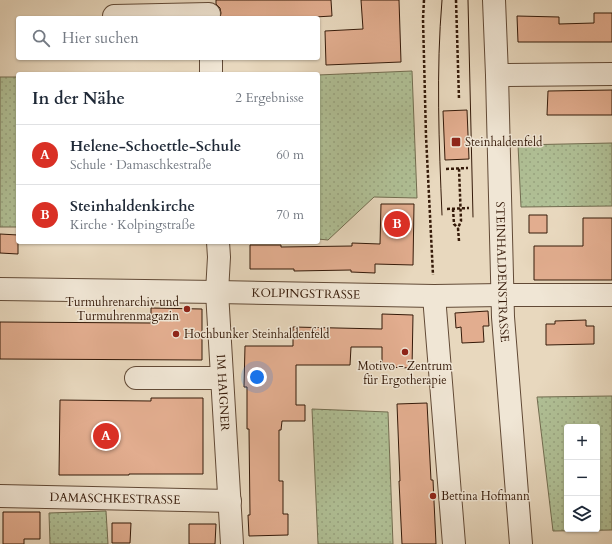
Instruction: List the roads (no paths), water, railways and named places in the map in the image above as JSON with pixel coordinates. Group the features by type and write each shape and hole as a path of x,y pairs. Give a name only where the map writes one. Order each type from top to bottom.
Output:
{"street":[{"name":"STEINHALDENSTRASSE","path":"494,0 503,325 521,544"},
{"path":"114,16 209,11"},
{"path":"211,60 212,72"},
{"path":"497,75 612,74"},
{"name":"IM HAIGNER","path":"218,244 217,292 232,544"},
{"name":"KOLPINGSTRASSE","path":"0,289 434,296 612,295"},
{"path":"434,296 454,544"},
{"path":"136,378 222,378"},
{"name":"DAMASCHKESTRASSE","path":"0,496 230,501"}],"tram line":[{"path":"442,0 439,53 439,134 442,215"},
{"path":"468,0 473,217"}],"place":[{"name":"Steinhaldenfeld","path":"456,142"},
{"name":"Steinhaldenkirche","path":"397,224"},
{"name":"Turmuhrenarchiv und Turmuhrenmagazin","path":"187,309"},
{"name":"Hochbunker Steinhaldenfeld","path":"176,334"},
{"name":"Motivo - Zentrum für Ergotherapie","path":"405,352"},
{"name":"Helene-Schoettle-Schule","path":"106,436"},
{"name":"Bettina Hofmann","path":"433,496"}]}
